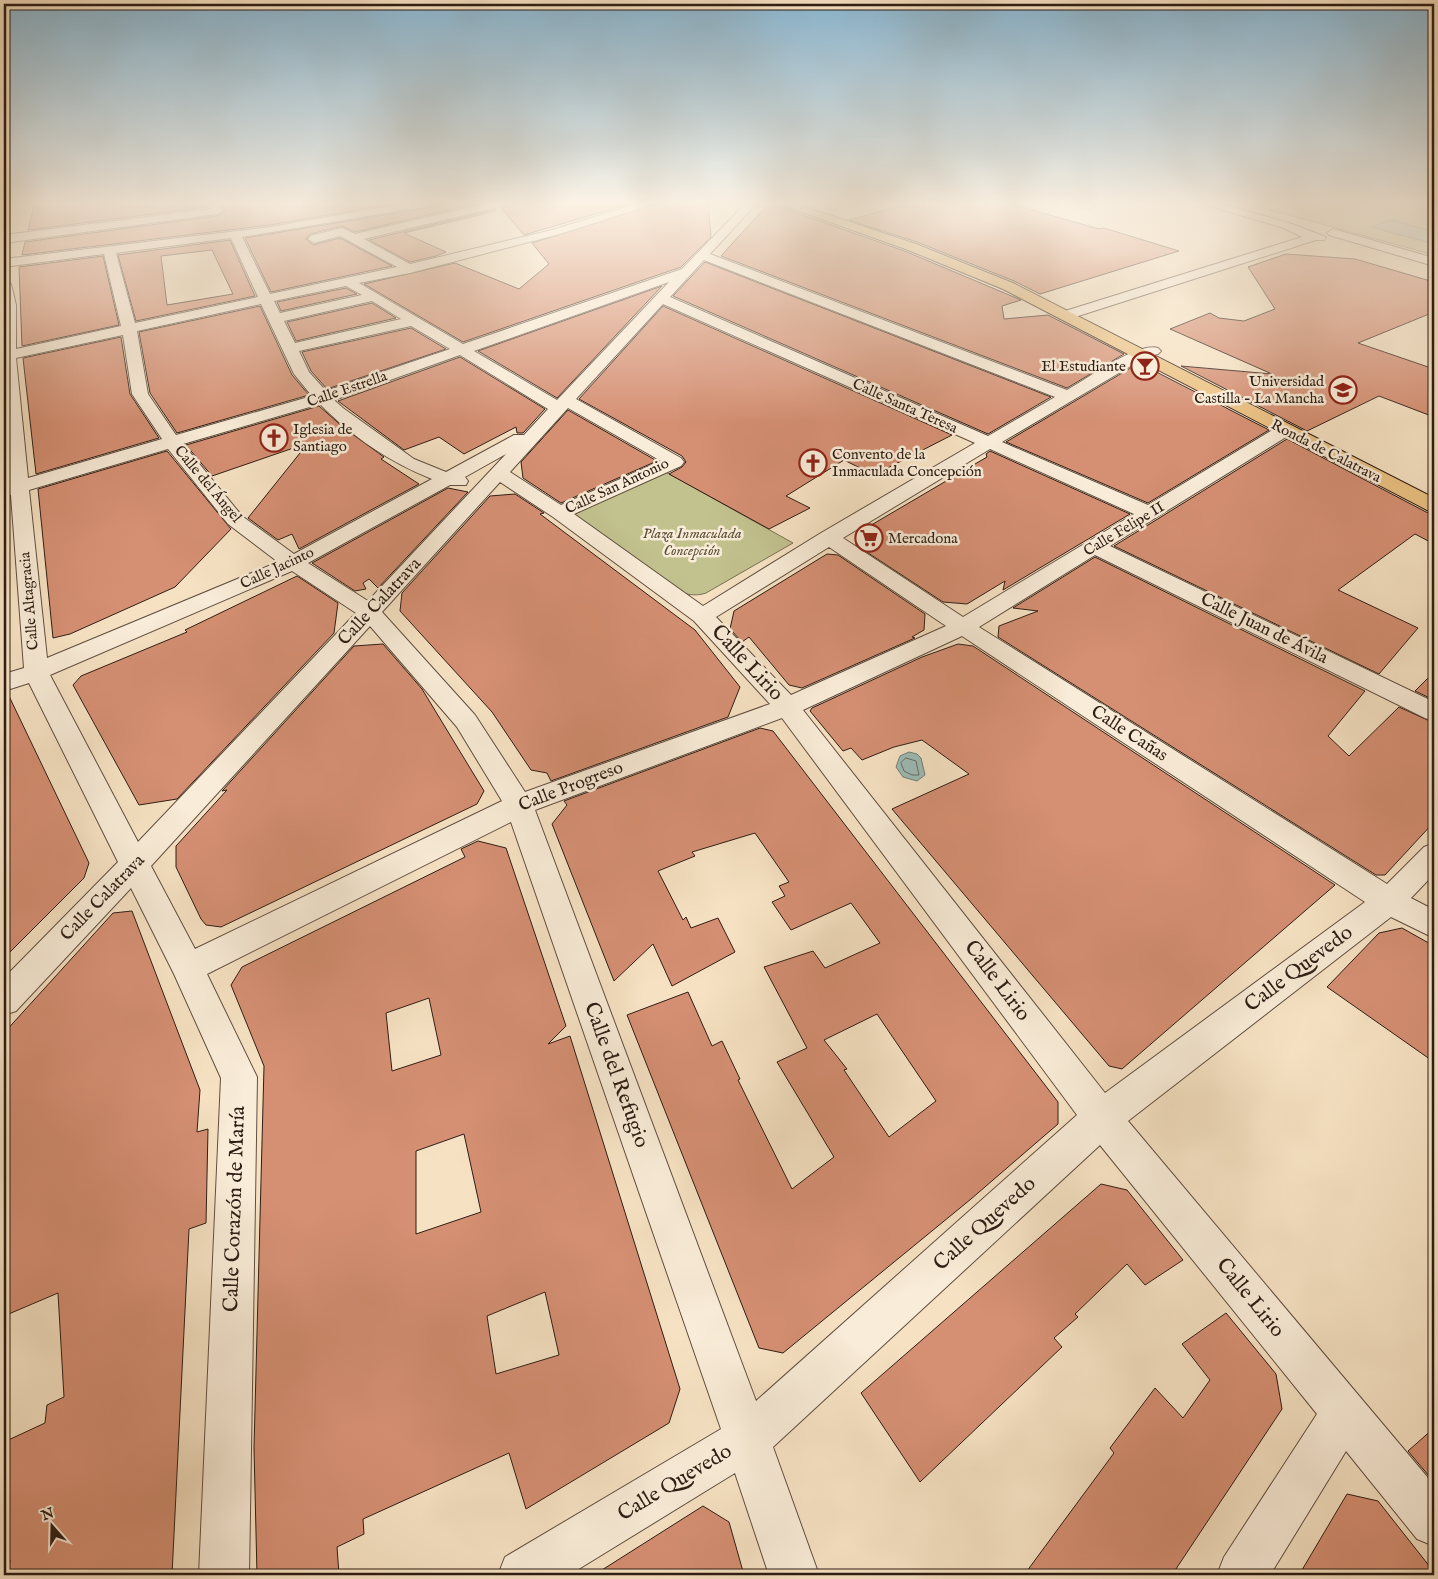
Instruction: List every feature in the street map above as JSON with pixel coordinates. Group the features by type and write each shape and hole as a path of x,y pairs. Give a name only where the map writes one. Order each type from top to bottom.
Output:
{"highway":[{"name":"Ronda de Calatrava","path":"986,276 1064,310"},
{"name":"Ronda de Calatrava","path":"1002,276 1147,353 1434,494"},
{"name":"Ronda de Calatrava","path":"1147,353 1285,430 1434,506"}],"street":[{"name":"Calle del Ángel","path":"116,276 129,329 140,394 174,443 235,520 293,563 370,612"},
{"path":"256,276 265,300 302,374 337,412 408,463 447,478 501,482"},
{"path":"6,355 379,276"},
{"name":"Calle Estrella","path":"11,489 323,398 675,276"},
{"name":"Calle Calatrava","path":"4,1000 135,866 370,612 501,482 539,429 682,276"},
{"path":"756,276 1067,396"},
{"path":"1064,310 1176,276"},
{"name":"Calle San Antonio","path":"349,282 460,350 675,462 560,513"},
{"name":"Calle Altagracia","path":"4,284 11,489 36,672 135,866"},
{"path":"274,319 374,297"},
{"name":"Calle Santa Teresa","path":"661,298 1149,513"},
{"path":"289,349 413,321"},
{"path":"702,616 828,537 988,442 1067,396 1147,353"},
{"name":"Calle Jacinto","path":"4,683 36,672 293,563 539,429"},
{"name":"Calle Felipe II","path":"962,627 1285,430"},
{"name":"Calle Lirio","path":"501,482 560,513 702,616 787,707 1102,1118 1434,1522"},
{"name":"Calle Cañas","path":"828,537 962,627 1389,901 1434,925"},
{"name":"Calle Juan de Ávila","path":"1094,546 1434,712"},
{"name":"Calle del Refugio","path":"370,612 466,721 519,805 794,1575"},
{"name":"Calle Progreso","path":"188,968 519,805 787,707 962,627"},
{"name":"Calle Quevedo","path":"523,1575 747,1439 1102,1118 1389,901 1434,855"},
{"name":"Calle Corazón de María","path":"135,866 188,968 239,1077 224,1575"},
{"path":"1242,1575 1344,1413"}],"green space":[{"name":"Plaza Inmaculada Concepción","path":"664,471 793,543 706,593 691,595 681,593 574,515 575,512"}],"water":[{"path":"909,752 917,754 921,758 925,775 917,781 903,777 896,767 900,756"}],"building":[{"path":"19,276 108,276 119,325 22,346"},
{"path":"124,276 163,276 167,305 233,294 224,276 246,276 255,296 136,321"},
{"path":"263,276 347,276 271,292"},
{"path":"400,276 486,276 519,289 535,276 656,276 463,342 364,284"},
{"path":"692,276 740,276 1051,397 988,434 673,296"},
{"path":"773,276 963,276 1021,300 1002,306 1004,319 1048,315 1124,354 1067,388"},
{"path":"1001,276 1099,276 1040,294"},
{"path":"1254,276 1412,276 1434,282 1434,312 1358,343 1434,369 1434,417 1379,396 1307,431 1181,366 1272,374 1170,329 1210,313 1219,318 1244,321 1275,309"},
{"path":"662,286 557,398 478,351"},
{"path":"346,288 357,294 281,311 277,302"},
{"path":"372,303 396,318 296,341 287,322"},
{"path":"260,306 292,375 309,395 177,433 150,393 139,332"},
{"path":"663,306 952,435 874,475 844,460 786,496 810,508 769,529 669,474 682,467 686,462 682,456 579,399"},
{"path":"411,328 446,349 327,389 311,371 302,352"},
{"path":"121,337 130,394 159,438 36,474 23,358"},
{"path":"460,357 545,409 523,433 517,433 516,427 464,454 439,437 404,450 338,401"},
{"path":"1139,363 1269,430 1148,503 1006,442"},
{"path":"319,406 344,428 384,457 381,459 419,484 299,549 292,534 278,540 248,518 308,443 212,476 186,445"},
{"path":"568,410 657,461 561,503 523,478 521,462"},
{"path":"1287,439 1426,512 1434,514 1434,544 1415,534 1338,590 1418,628 1379,674 1114,546"},
{"path":"167,451 231,529 175,587 70,634 53,638 38,489"},
{"path":"990,451 1130,514 1003,590 1005,581 967,604 943,602 856,545 856,534 987,457 986,454"},
{"path":"448,488 468,492 378,588 369,579 363,583 366,589 355,591 312,563"},
{"path":"515,494 544,513 540,514 695,630 740,687 728,717 551,781 547,773 531,770 492,712 400,611 402,593 490,496"},
{"path":"827,554 838,555 925,614 924,630 912,637 915,638 802,688 789,685 749,637 742,642 730,629 734,611"},
{"path":"1095,557 1365,691 1328,736 1349,756 1399,707 1434,723 1434,822 1385,875 1376,875 998,637 999,626 1038,611 1013,608"},
{"path":"297,576 338,603 334,633 177,799 139,805 73,685 81,676 187,632 185,630"},
{"path":"383,644 422,689 484,791 477,804 221,927 206,925 201,919 176,867 176,846 227,790 222,791 354,646"},
{"path":"958,644 973,646 1335,885 1122,1069 1109,1066 892,809 969,774 922,740 894,747 862,760 851,748 843,751 810,711 812,708 922,657"},
{"path":"1434,672 1434,700 1415,691"},
{"path":"7,692 89,863 84,878 4,958 4,693"},
{"path":"760,728 773,731 1058,1102 1058,1124 971,1199 783,1353 759,1348 627,1015 688,992 712,1046 722,1041 740,1079 738,1080 792,1189 834,1157 777,1062 807,1048 764,967 813,951 825,968 880,943 851,903 791,930 772,902 785,896 779,886 789,882 755,833 692,852 695,856 658,871 683,920 686,917 691,928 718,918 735,952 672,986 653,944 614,981 552,824 567,805 564,801","holes":["877,1014 936,1101 889,1137 844,1070 847,1069 824,1040"]},
{"path":"478,841 506,848 566,1026 548,1044 570,1036 680,1389 669,1423 526,1509 509,1453 363,1519 364,1534 337,1547 339,1575 257,1575 254,1448 264,1066 231,985 242,967 465,857 461,849","holes":["429,998 441,1055 392,1071 386,1013","464,1134 481,1212 416,1234 416,1151","545,1292 559,1355 496,1374 487,1316"]},
{"path":"132,911 200,1090 197,1132 208,1129 206,1223 189,1229 172,1575 8,1575 10,1560 4,1563 4,1442 45,1423 47,1405 64,1397 58,1293 4,1316 4,1033 113,913"},
{"path":"1402,928 1434,946 1434,1062 1327,987 1379,933"},
{"path":"1101,1184 1127,1190 1183,1260 1145,1285 1127,1264 1075,1314 1078,1317 1054,1338 1062,1347 920,1482 861,1393"},
{"path":"1226,1313 1276,1374 1282,1409 1172,1575 1024,1575 1114,1453 1110,1448 1155,1388 1183,1418 1210,1380 1182,1344"},
{"path":"1434,1428 1434,1482 1408,1451"},
{"path":"1347,1494 1378,1501 1434,1572 1434,1575 1299,1575"},
{"path":"703,1506 729,1522 744,1575 594,1575"}],"place":[{"name":"El Estudiante","path":"1145,366"},
{"name":"Universidad Castilla - La Mancha","path":"1343,390"},
{"name":"Iglesia de Santiago","path":"274,438"},
{"name":"Convento de la Inmaculada Concepción","path":"813,463"},
{"name":"Mercadona","path":"869,538"}]}
